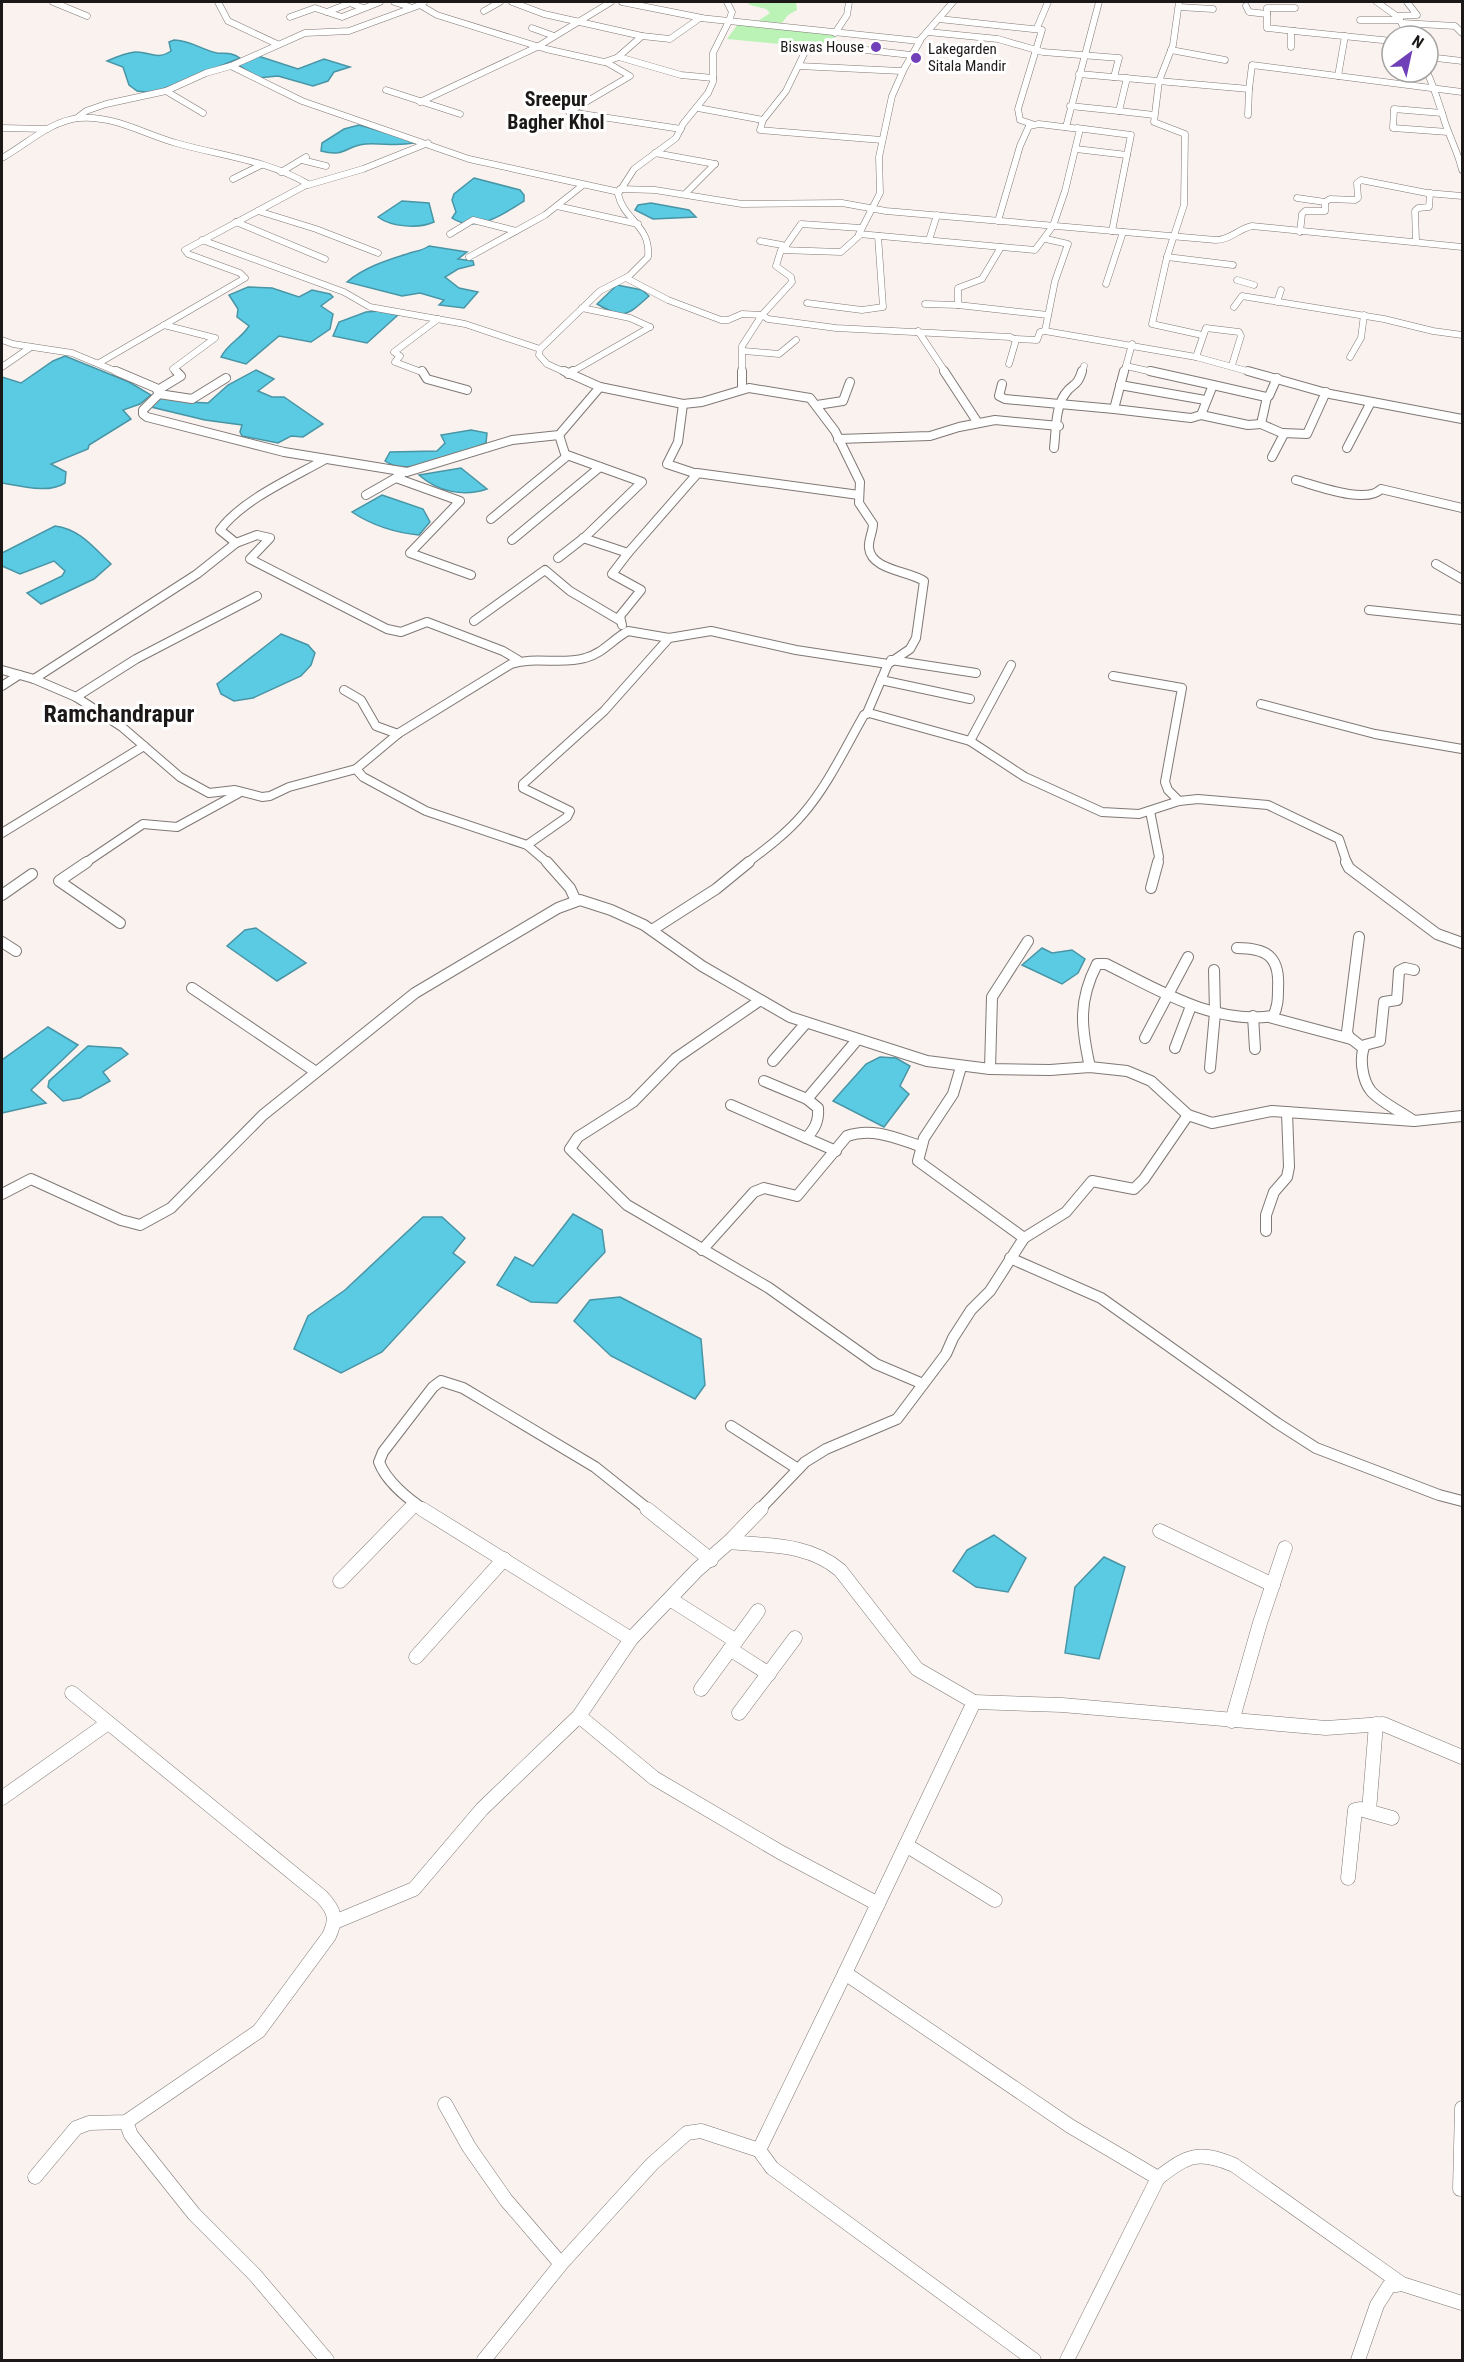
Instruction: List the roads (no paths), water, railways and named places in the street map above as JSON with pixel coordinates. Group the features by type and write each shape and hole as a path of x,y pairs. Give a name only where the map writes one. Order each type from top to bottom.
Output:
{"street":[{"path":"53,2 87,16"},
{"path":"218,2 228,21 277,44"},
{"path":"290,17 315,8 342,17 380,2"},
{"path":"394,2 410,7"},
{"path":"484,11 500,2"},
{"path":"512,2 534,11 579,22 642,36 671,39 702,18"},
{"path":"420,102 537,47 610,2"},
{"path":"622,2 702,18 920,41"},
{"path":"652,930 708,895 786,832 804,813 867,713 889,662 910,649 916,638 924,581 915,575 884,565 873,558 869,546 873,524 859,503 860,482 832,425 810,398 770,390 742,389 702,402 683,404 600,387 543,361 539,355 540,349 600,291 626,278 639,268 649,254 648,237 620,203 620,190 634,169 673,141 711,88 713,53 732,12 727,2"},
{"path":"835,33 847,15 849,2"},
{"path":"760,242 843,251 860,231 880,192 878,169 882,140 889,101 899,81 901,71 920,41 953,2"},
{"path":"1037,28 1048,2"},
{"path":"1066,127 1099,2"},
{"path":"1377,2 1402,24"},
{"path":"1399,20 1417,15 1407,2"},
{"path":"327,12 350,3 363,8"},
{"path":"2,158 47,129 77,118 86,111 101,105 166,91 206,73 231,66 308,32 349,31 422,3 437,15 522,40 537,47 606,62 630,76 569,111 681,129"},
{"path":"1202,335 1152,324 1172,238 1184,205 1186,136 1184,132 1156,124 1154,115 1159,81 1170,50 1179,4 1213,9"},
{"path":"1246,6 1249,12 1268,14"},
{"path":"1294,8 1267,8 1267,28 1380,40"},
{"path":"939,19 1037,28 1043,31 1018,109 1020,120 1032,124 1128,134 1131,137 1112,231"},
{"path":"1360,20 1399,20 1455,26 1462,33"},
{"path":"532,28 554,36"},
{"path":"1291,48 1294,30"},
{"path":"522,40 540,31"},
{"path":"928,32 998,39 1035,51 1119,58 1114,77"},
{"path":"606,62 618,57 642,36"},
{"path":"1338,76 1345,36"},
{"path":"848,48 911,55"},
{"path":"1170,50 1225,60"},
{"path":"804,54 782,98 763,120 760,130 882,140"},
{"path":"618,57 681,75 713,78"},
{"path":"1440,58 1462,61"},
{"path":"1248,115 1252,65 1462,92"},
{"path":"231,66 302,101 482,162 583,185 685,194 742,204 842,203 870,208 1172,238 1223,240 1249,226 1462,247"},
{"path":"799,66 901,71"},
{"path":"1079,74 1249,89"},
{"path":"1119,111 1127,78"},
{"path":"1433,84 1448,132 1462,163 1462,170"},
{"path":"386,90 460,114"},
{"path":"166,91 202,113"},
{"path":"1070,106 1154,115"},
{"path":"698,108 763,120"},
{"path":"1442,113 1394,109 1393,128 1448,132"},
{"path":"77,118 117,122 176,143 261,165 308,185"},
{"path":"998,221 1020,146 1032,124"},
{"path":"2,128 47,129"},
{"path":"742,389 740,370 744,351 742,346 762,315 792,282 791,277 776,265 779,252 801,224 860,231 878,236 1034,251 1046,239 1053,226 1076,149 1080,130 1077,128"},
{"path":"99,363 245,278 240,273 186,252 187,249 308,185 363,169 428,143"},
{"path":"1076,149 1127,155"},
{"path":"656,153 715,164 685,194"},
{"path":"281,172 304,158 326,166"},
{"path":"233,180 261,165"},
{"path":"1297,198 1325,202 1330,198 1355,200 1358,198 1357,183 1361,180 1430,193 1462,196"},
{"path":"469,257 557,206 583,185"},
{"path":"1416,241 1415,211 1418,208 1429,207 1430,193"},
{"path":"1300,232 1302,214 1305,211 1325,211 1325,202"},
{"path":"557,206 626,224 638,224"},
{"path":"258,211 316,229 378,253"},
{"path":"929,240 937,215"},
{"path":"450,234 473,220 516,231"},
{"path":"236,222 325,260"},
{"path":"1106,284 1123,232"},
{"path":"807,303 874,310 882,307 878,236"},
{"path":"1046,239 1068,244 1055,280 1046,330"},
{"path":"202,240 344,292 370,307 465,324 540,349"},
{"path":"958,305 958,288 982,279 1001,247"},
{"path":"1167,257 1233,265"},
{"path":"626,278 677,304 721,320 728,321 743,314 762,315 768,319 836,328 918,331 1037,340 1040,332 1046,330 1196,357 1232,365 1326,393 1462,418"},
{"path":"1237,280 1254,285"},
{"path":"1277,302 1281,290"},
{"path":"1234,307 1242,296 1364,315 1462,335"},
{"path":"925,304 958,305 1048,315"},
{"path":"568,374 650,327 630,318 582,308"},
{"path":"1350,357 1361,338 1364,315"},
{"path":"438,319 395,350 400,356 395,362 424,372 427,380 467,390"},
{"path":"164,325 215,338 173,369 181,376 158,392 144,408 144,416 261,447 324,460 407,472"},
{"path":"1196,357 1205,329 1241,333 1232,365"},
{"path":"918,331 937,363 960,392 978,423"},
{"path":"1009,364 1016,339"},
{"path":"2,340 66,352 99,363 158,392 192,399 226,378"},
{"path":"744,351 779,355 789,351 796,340"},
{"path":"1114,409 1132,344"},
{"path":"2,367 31,346"},
{"path":"1054,447 1059,426 1060,405 1065,393 1078,384 1084,366"},
{"path":"1125,366 1267,396"},
{"path":"1261,424 1267,396 1277,378"},
{"path":"817,405 843,401 850,382"},
{"path":"1002,384 999,396 1002,398 1191,418 1201,416 1248,425 1261,424 1283,433 1307,434 1326,393"},
{"path":"1120,385 1205,400"},
{"path":"1201,416 1205,400 1214,385"},
{"path":"366,495 407,472 518,439 559,435 600,387"},
{"path":"1347,448 1371,402"},
{"path":"683,404 678,442 667,464 697,473 859,495"},
{"path":"838,439 914,438 978,423 1012,420 1059,426"},
{"path":"1272,457 1284,436 1283,433"},
{"path":"558,558 642,484 636,479 567,455 561,445 559,435"},
{"path":"491,519 567,455"},
{"path":"236,543 220,530 220,527 256,500 324,460"},
{"path":"512,540 600,467"},
{"path":"620,620 622,613 641,590 612,574 697,473"},
{"path":"396,478 460,501 410,553 471,575"},
{"path":"1296,480 1331,490 1367,496 1374,495 1381,489 1462,508"},
{"path":"34,679 192,578 236,543 257,535 270,538 250,559 387,629 401,632 427,622 503,651 518,660"},
{"path":"583,538 628,553"},
{"path":"1436,564 1462,579"},
{"path":"474,621 545,570 570,591 620,620 626,632"},
{"path":"76,697 136,659 257,596"},
{"path":"1369,610 1462,620"},
{"path":"2,670 34,679 76,697 122,727 180,777 209,793 242,791 262,797 270,796 289,787 356,769 398,734 518,660 583,658 597,654 626,632 669,638 715,631 766,644 976,673"},
{"path":"527,846 567,817 570,811 523,788 523,784 604,711 669,638"},
{"path":"970,741 1011,665"},
{"path":"2,686 19,675"},
{"path":"1113,676 1182,688 1165,782 1168,790 1179,801"},
{"path":"881,680 970,699"},
{"path":"344,690 361,700 376,726 398,734"},
{"path":"1262,704 1375,734 1462,749"},
{"path":"867,713 970,741 1025,777 1089,808 1119,814 1150,812 1179,801 1198,799 1262,803 1278,808 1294,819 1332,834 1341,842 1343,857 1349,867 1437,934 1462,943"},
{"path":"2,833 144,746"},
{"path":"356,769 363,777 426,811 527,846 548,862 570,888 576,901"},
{"path":"120,923 58,881 143,824 177,827 242,791"},
{"path":"1150,812 1160,857 1151,888"},
{"path":"2,895 32,874"},
{"path":"2,1194 31,1179 121,1220 140,1225 171,1208 263,1115 416,993 558,908 576,901 594,903 652,930 693,960 759,1001 806,1023 927,1061 990,1069 1050,1070 1090,1067 1127,1071 1157,1086 1188,1115 1212,1123 1265,1112 1414,1121 1462,1116"},
{"path":"1351,1039 1347,1032 1359,937"},
{"path":"990,1069 992,998 1028,941"},
{"path":"2,942 16,951"},
{"path":"1237,948 1260,950 1268,954 1277,965 1279,982 1277,1007 1276,1013 1269,1017"},
{"path":"1144,1038 1188,957"},
{"path":"1090,1067 1084,1043 1081,1008 1085,987 1097,964 1108,964 1191,1006 1215,1013 1269,1017 1351,1039 1362,1047 1371,1092 1414,1121"},
{"path":"1362,1047 1380,1041 1384,1002 1398,999 1399,971 1405,968 1414,970"},
{"path":"1210,1068 1215,1013 1214,970"},
{"path":"192,988 316,1072"},
{"path":"759,1001 676,1058 633,1102 578,1137 570,1149 627,1205 769,1288 876,1364 923,1384"},
{"path":"1175,1048 1191,1006"},
{"path":"1253,1016 1255,1049"},
{"path":"773,1061 806,1023"},
{"path":"807,1099 857,1040"},
{"path":"961,1067 949,1103 920,1146 918,1161 1024,1238"},
{"path":"764,1081 807,1099 818,1107 817,1127 806,1138"},
{"path":"731,1105 836,1150"},
{"path":"1266,1231 1266,1215 1274,1192 1287,1177 1289,1167 1287,1112"},
{"path":"337,1921 414,1889 482,1809 579,1716 631,1639 729,1542 798,1469 826,1449 897,1419 946,1354 952,1338 971,1310 990,1291 1024,1238 1066,1212 1092,1181 1098,1180 1123,1189 1134,1189 1144,1179 1188,1115"},
{"path":"702,1250 754,1192 764,1188 797,1196 847,1136 855,1132 874,1132 920,1146"},
{"path":"1010,1258 1101,1298 1277,1423 1317,1448 1439,1495 1462,1501"},
{"path":"631,1639 416,1504 383,1473 379,1462 383,1452 433,1387 441,1381 463,1388 595,1467 711,1560"},
{"path":"731,1426 798,1469"},
{"path":"340,1581 416,1504"},
{"path":"1160,1531 1273,1585"},
{"path":"729,1542 798,1547 830,1562 844,1574 850,1586 917,1669 974,1702 1062,1705 1326,1728 1383,1724 1462,1757"},
{"path":"1232,1721 1285,1548"},
{"path":"416,1657 504,1560"},
{"path":"670,1599 769,1674"},
{"path":"701,1689 758,1611"},
{"path":"739,1713 795,1638"},
{"path":"34,2177 76,2128 89,2123 126,2122 259,2031 329,1936 337,1921 335,1910 322,1897 72,1694"},
{"path":"759,2150 974,1702"},
{"path":"579,1716 654,1778 780,1852 878,1904"},
{"path":"2,1798 108,1723"},
{"path":"1369,1811 1376,1724"},
{"path":"1348,1878 1353,1812 1357,1809 1392,1818"},
{"path":"906,1845 995,1900"},
{"path":"845,1973 1070,2126 1158,2178"},
{"path":"445,2104 469,2147 506,2200 561,2264"},
{"path":"1460,2189 1462,2108"},
{"path":"126,2122 130,2135 195,2214 255,2275 327,2361"},
{"path":"484,2361 561,2264 652,2164 687,2133 701,2131 759,2150 772,2168 1034,2361"},
{"path":"1067,2361 1158,2178 1188,2157 1204,2153 1234,2165 1402,2284 1462,2303"},
{"path":"1358,2361 1382,2295 1389,2286 1402,2284"}],"water":[{"path":"174,40 240,58 153,93 137,91 129,85 123,67 107,61 135,52 166,54 171,51 169,42"},
{"path":"255,55 298,69 324,59 350,67 334,72 328,81 313,86 278,76 258,78 238,65"},
{"path":"359,125 419,142 359,145 336,153 321,151 322,143 344,129"},
{"path":"474,178 520,190 524,195 524,201 480,223 470,224 452,218 456,212 452,200 454,194"},
{"path":"402,201 429,203 434,222 421,226 405,226 390,223 378,217"},
{"path":"651,203 689,210 696,217 653,219 635,210 638,205"},
{"path":"429,246 467,252 458,259 473,261 474,265 458,269 445,277 459,288 478,292 464,308 439,305 444,300 420,293 402,296 347,282 376,265"},
{"path":"617,285 642,290 649,296 625,314 613,312 597,304"},
{"path":"248,287 272,288 299,297 312,290 330,294 333,297 321,306 333,314 330,329 311,342 279,336 246,364 221,357 249,326 237,317 238,309 229,295"},
{"path":"380,311 398,315 367,343 333,336 339,322 366,312"},
{"path":"65,356 129,382 151,395 140,404 123,410 131,419 89,445 88,449 51,464 66,472 65,483 43,489 2,483 2,377 21,383 53,361"},
{"path":"256,370 274,379 258,391 272,397 284,397 323,424 303,437 291,436 278,443 242,436 240,432 242,425 205,420 147,406 161,394 188,402 208,403 228,385"},
{"path":"471,430 487,433 486,443 449,458 421,465 395,466 385,461 390,452 437,451 445,443 441,435"},
{"path":"461,468 487,489 460,493 443,489 419,475"},
{"path":"382,495 423,509 430,522 419,535 410,534 375,524 352,512"},
{"path":"55,526 79,535 111,564 94,579 41,604 27,593 62,576 65,571 54,561 20,574 2,566 2,553"},
{"path":"281,634 308,645 315,653 311,665 301,676 253,698 234,701 221,694 217,684"},
{"path":"256,928 306,963 277,981 227,946 245,930"},
{"path":"1042,948 1052,953 1072,950 1085,959 1078,973 1062,984 1022,965"},
{"path":"48,1027 78,1045 31,1090 46,1103 2,1113 2,1060"},
{"path":"88,1046 121,1048 128,1054 103,1072 110,1081 80,1098 63,1101 48,1087 49,1081"},
{"path":"880,1057 896,1058 910,1066 900,1086 909,1094 884,1127 833,1101 866,1064"},
{"path":"573,1214 602,1230 605,1252 557,1303 531,1302 497,1285 515,1257 533,1266"},
{"path":"423,1217 442,1217 465,1238 453,1253 465,1262 382,1352 341,1373 294,1349 308,1316 345,1290"},
{"path":"620,1297 701,1339 705,1385 695,1399 611,1356 574,1321 590,1300"},
{"path":"994,1535 1026,1558 1008,1592 976,1587 953,1571 967,1550"},
{"path":"1104,1557 1125,1567 1099,1659 1065,1653 1075,1587"}],"place":[{"name":"Biswas House","path":"876,47"},
{"name":"Lakegarden Sitala Mandir","path":"916,58"}],"district":[{"name":"Sreepur Bagher Khol","path":"556,110"},
{"name":"Ramchandrapur","path":"119,714"}]}
